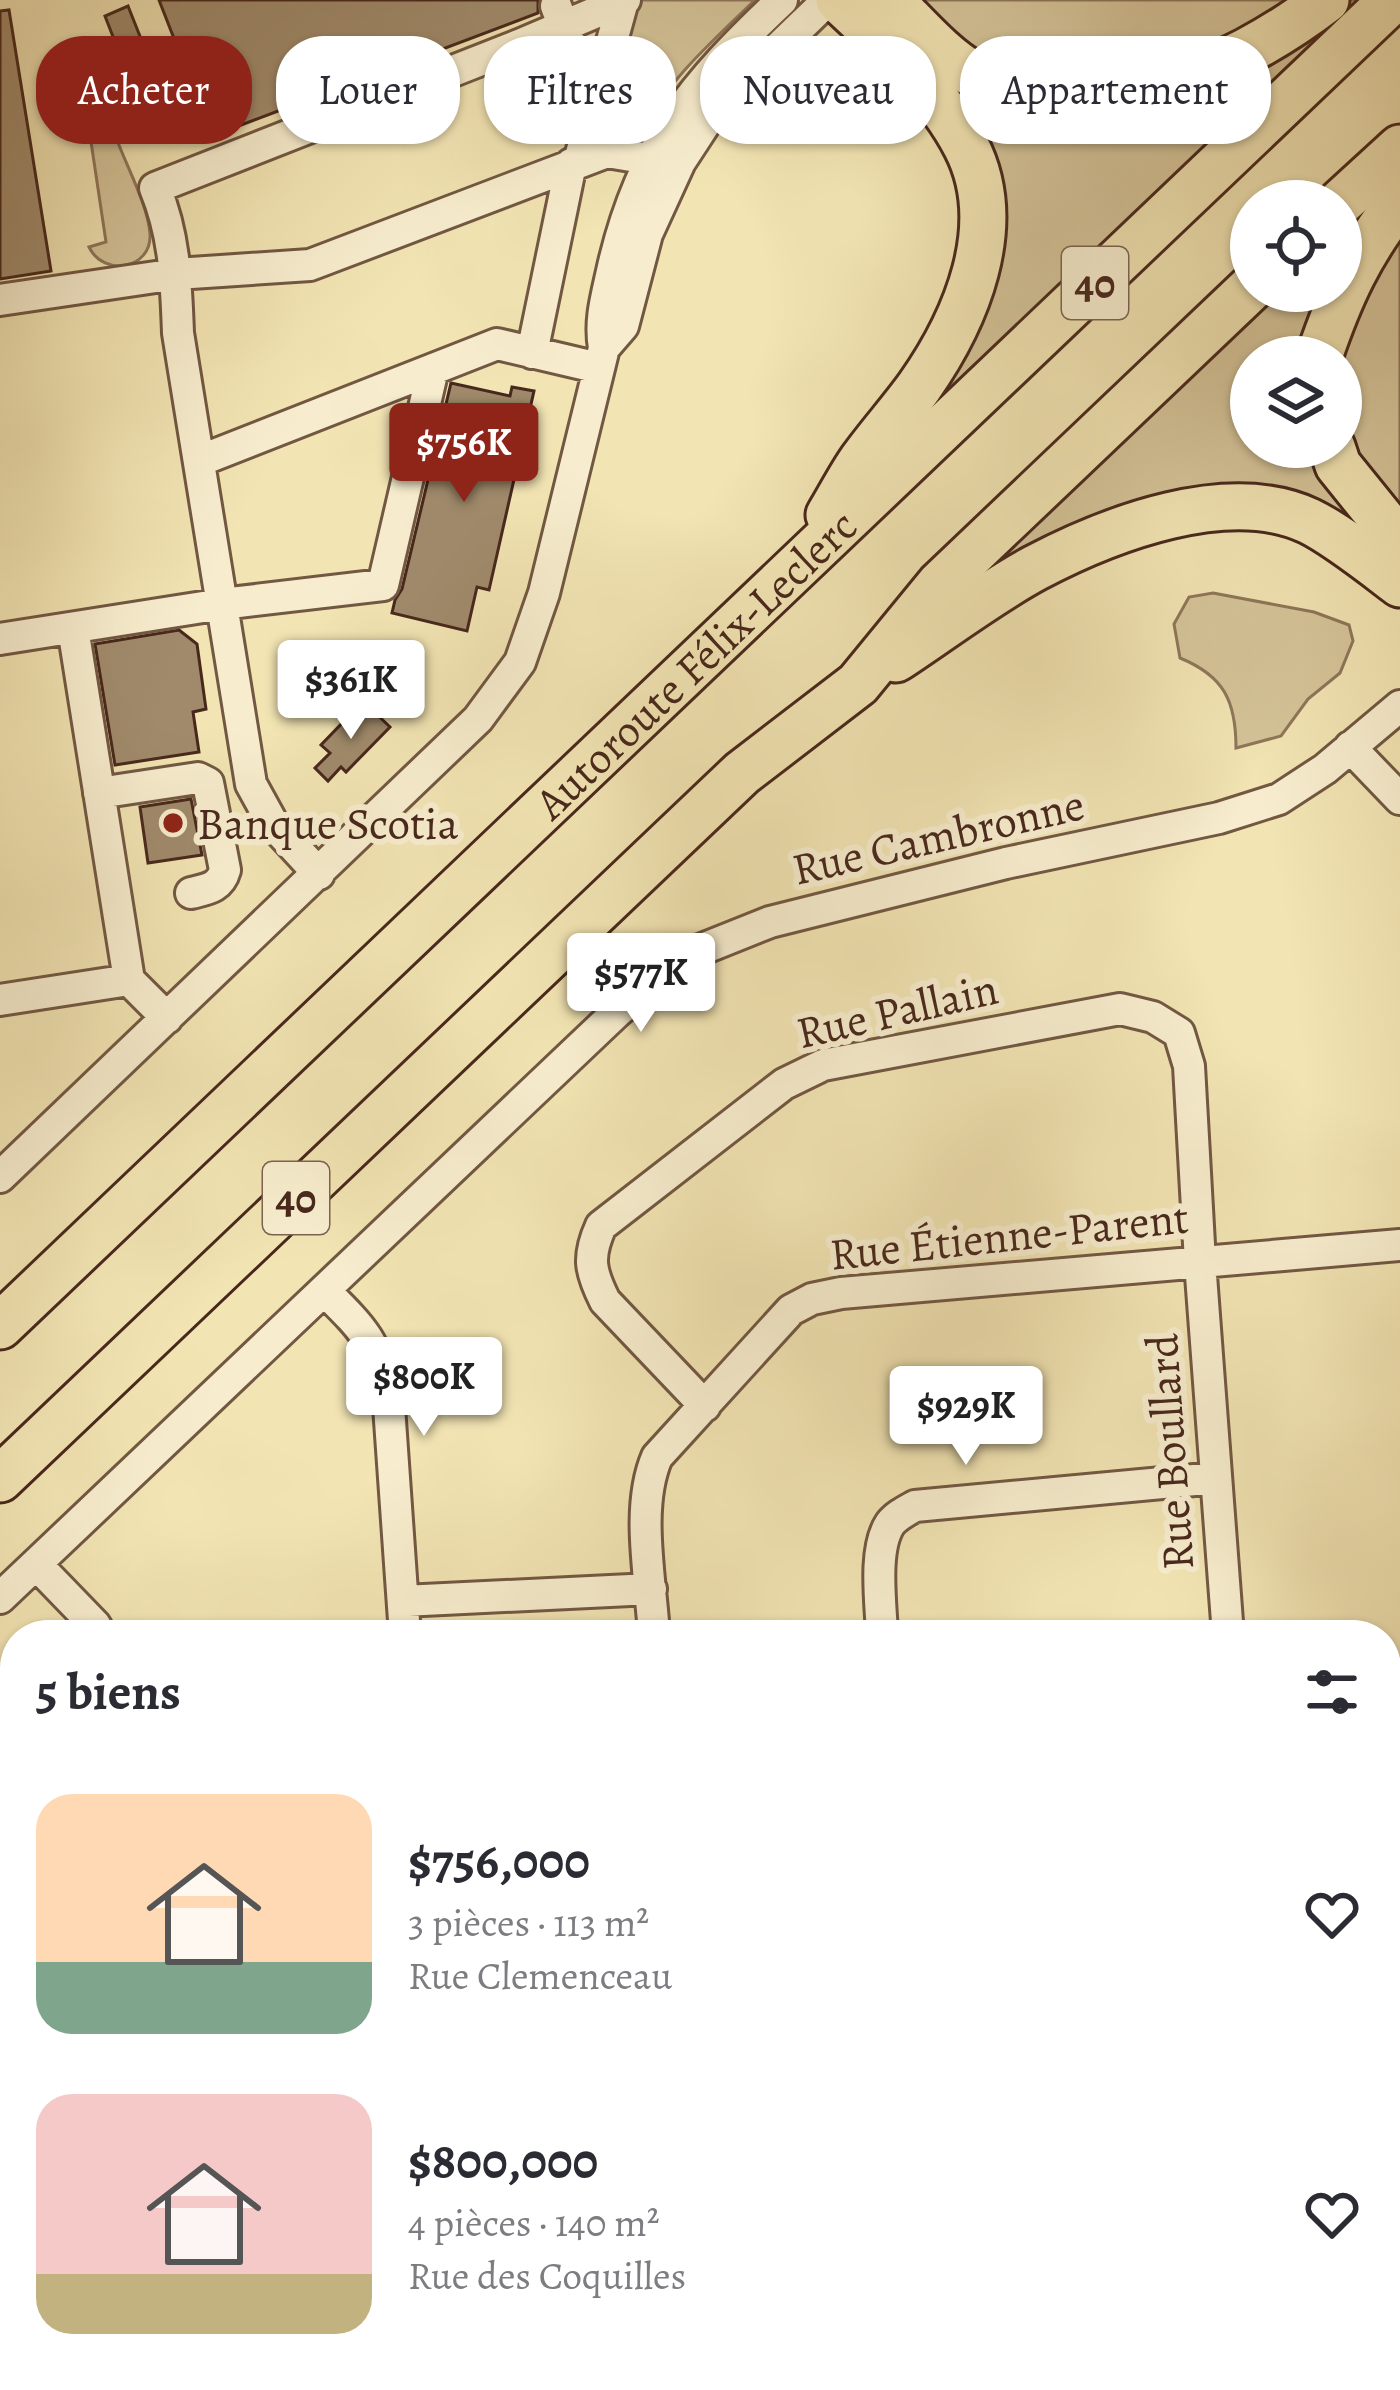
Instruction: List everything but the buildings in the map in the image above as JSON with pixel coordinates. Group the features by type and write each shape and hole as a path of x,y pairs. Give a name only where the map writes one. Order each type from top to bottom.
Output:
{"highway":[{"path":"797,566 862,461 943,349 962,311 983,235 981,188 955,126 895,52 839,0"},
{"path":"890,0 967,71 1027,94 1086,99 1122,95 1198,72 1275,34 1326,0"},
{"name":"Autoroute Félix-Leclerc","path":"0,1326 1392,0"},
{"path":"1362,183 1400,148"},
{"path":"1326,336 1340,296 1373,236 1400,201"},
{"name":"40","path":"0,1479 742,772 859,684 940,584 1230,308"},
{"path":"1340,468 1400,542"},
{"path":"859,684 1032,570 1122,530 1188,511 1251,506 1308,520 1400,584"}],"street":[{"path":"0,1177 478,719 520,662 544,593 601,358 600,325 621,232 649,159 689,96 782,0"},
{"path":"601,358 623,326 647,234 680,162 714,110 828,0"},
{"path":"319,874 273,824 251,784 178,333 168,219 155,188 519,45 559,15 624,1 614,36"},
{"path":"559,15 567,36"},
{"path":"532,353 581,144"},
{"path":"0,300 176,274 310,265 607,152 649,159"},
{"path":"199,461 497,344 532,353 601,358"},
{"path":"0,639 383,585 433,369"},
{"path":"73,628 129,980 167,1018"},
{"name":"Rue Cambronne","path":"0,1598 617,1012 680,958 770,922 1279,799 1324,769 1400,706"},
{"path":"1350,747 1400,797"},
{"path":"99,794 198,778 208,783 225,870 217,886 190,893"},
{"path":"0,1000 129,980"},
{"name":"Rue Pallain","path":"705,1406 604,1301 594,1280 592,1245 601,1226 620,1211 784,1084 823,1065 1120,1009 1153,1017 1179,1034 1189,1066 1200,1262"},
{"name":"Rue Étienne-Parent","path":"653,1620 645,1505 648,1478 657,1457 791,1310 812,1299 1400,1245"},
{"name":"Rue Boullard","path":"1200,1262 1227,1620"},
{"path":"326,1292 362,1328 378,1354 388,1392 404,1620"},
{"path":"882,1620 880,1558 885,1536 892,1520 915,1506 1216,1478"},
{"path":"36,1564 90,1620"},
{"path":"403,1601 651,1589"}],"shaded area":[{"path":"640,0 755,0 718,36 700,36 700,53 676,80 676,36 629,36"},
{"path":"910,0 1301,0 1239,36 960,36 960,43"},
{"path":"1343,0 1360,0 1271,85 1271,36 1244,36"},
{"path":"936,49 960,63 960,144 1209,144 905,434 995,224 936,109"},
{"path":"91,144 119,144 150,234 143,255 126,265 105,263 89,247 106,242"},
{"path":"1400,224 1400,513 1362,462 1362,336 1345,336 1350,312 1362,312 1362,289"},
{"path":"1254,312 1323,312 1316,336 1230,336 1230,468 1335,468 1392,545 1248,493 938,613"},
{"path":"1213,593 1314,612 1349,625 1353,641 1340,673 1308,699 1281,736 1236,748 1224,692 1207,673 1180,658 1174,624 1189,597"}],"place":[{"name":"Banque Scotia","path":"173,823"}]}
